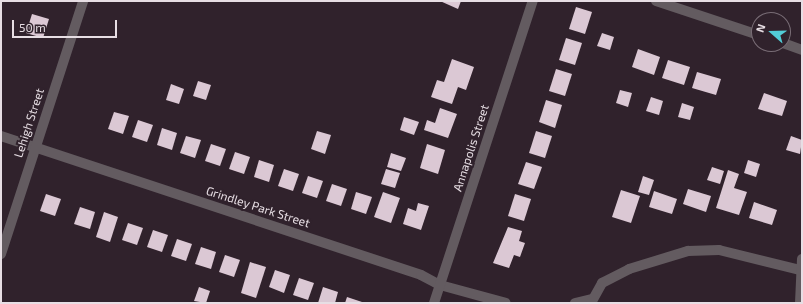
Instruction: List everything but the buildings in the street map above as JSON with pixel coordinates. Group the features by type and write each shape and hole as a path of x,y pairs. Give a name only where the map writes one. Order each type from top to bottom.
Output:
{"street":[{"name":"Lehigh Street","path":"1,254 84,1"},
{"name":"Annapolis Street","path":"434,303 533,1"},
{"path":"656,1 751,32"},
{"path":"791,46 802,50"},
{"name":"Grindley Park Street","path":"1,136 421,275 440,285 506,303"},
{"path":"575,303 592,301 602,283 629,269 688,250 719,250 800,270"},
{"path":"800,303 800,270 802,259"}]}
